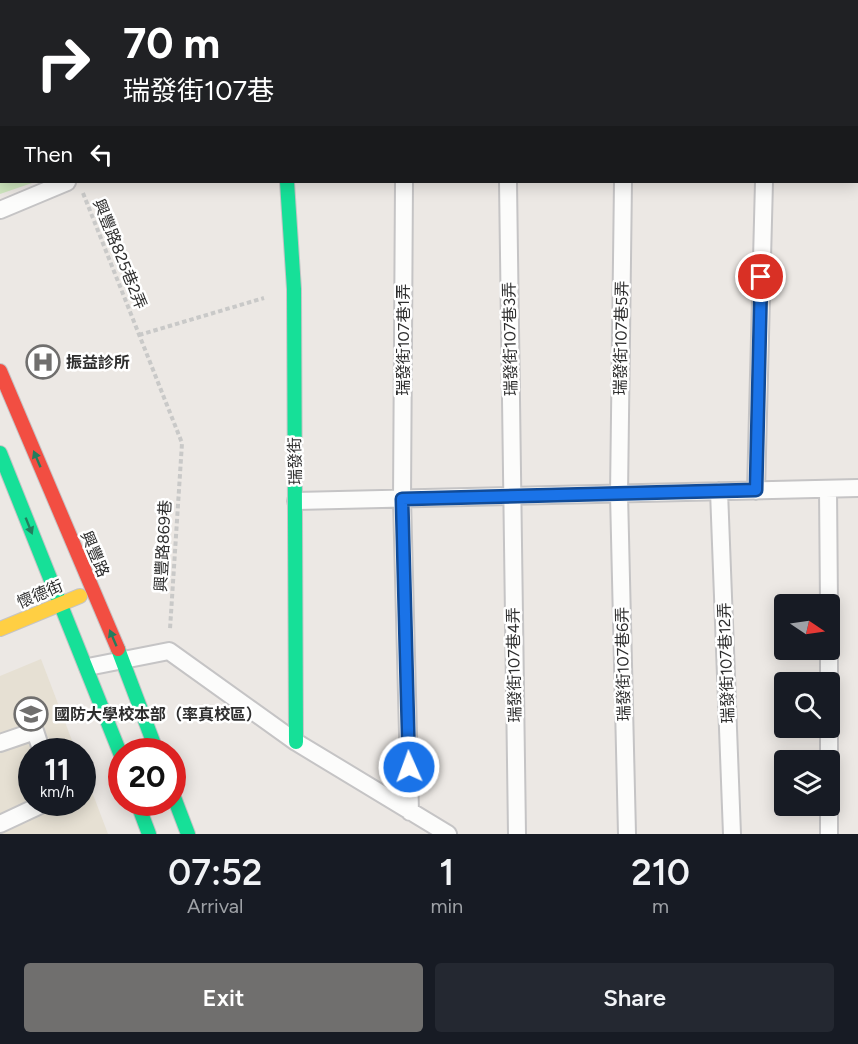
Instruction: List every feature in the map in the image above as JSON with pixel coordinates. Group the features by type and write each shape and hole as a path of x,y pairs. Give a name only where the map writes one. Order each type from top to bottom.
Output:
{"main road":[{"name":"瑞發街","path":"287,183 294,289 296,742"},
{"name":"興豐路","path":"0,371 123,660 152,738"},
{"path":"0,453 88,667 114,738"},
{"name":"懷德街","path":"0,629 93,591"},
{"path":"143,816 149,834"},
{"path":"181,816 188,834"}],"lane":[{"path":"0,210 65,183"},
{"name":"瑞發街107巷1弄","path":"404,183 402,499 410,812"},
{"name":"瑞發街107巷3弄","path":"508,183 512,496"},
{"name":"瑞發街107巷5弄","path":"620,494 623,183"},
{"path":"756,490 764,183"},
{"path":"296,501 858,488"},
{"path":"828,489 829,594"},
{"name":"瑞發街107巷12弄","path":"719,491 732,834"},
{"name":"瑞發街107巷6弄","path":"620,494 627,834"},
{"name":"瑞發街107巷4弄","path":"512,496 517,834"},
{"path":"88,667 169,651 296,742 448,834"},
{"path":"0,744 35,731 37,738"},
{"path":"0,824 18,816"},
{"path":"829,816 829,834"}],"path":[{"name":"興豐路825巷2弄","path":"83,192 182,443"},
{"name":"興豐路825巷2弄","path":"139,335 294,289"},
{"name":"興豐路869巷","path":"169,651 182,443"}],"shaded area":[{"name":"國防大學校本部（率真校區）","path":"41,659 71,738 18,738 18,816 96,816 96,802 108,834 0,834 0,676"}],"green space":[{"path":"0,183 32,183 0,194"}],"traffic: fast":[{"path":"287,183 294,289 296,742"},
{"path":"0,453 114,738"},
{"path":"118,649 152,738"},
{"path":"142,816 149,834"},
{"path":"181,816 188,834"}],"traffic: slow":[{"path":"0,629 80,596"}],"traffic: jam":[{"path":"0,371 118,649"}],"place":[{"name":"振益診所","path":"43,362"},
{"name":"國防大學校本部（率真校區）","path":"31,714"}],"route":[{"path":"409,767 402,499 756,490 761,277"}]}
